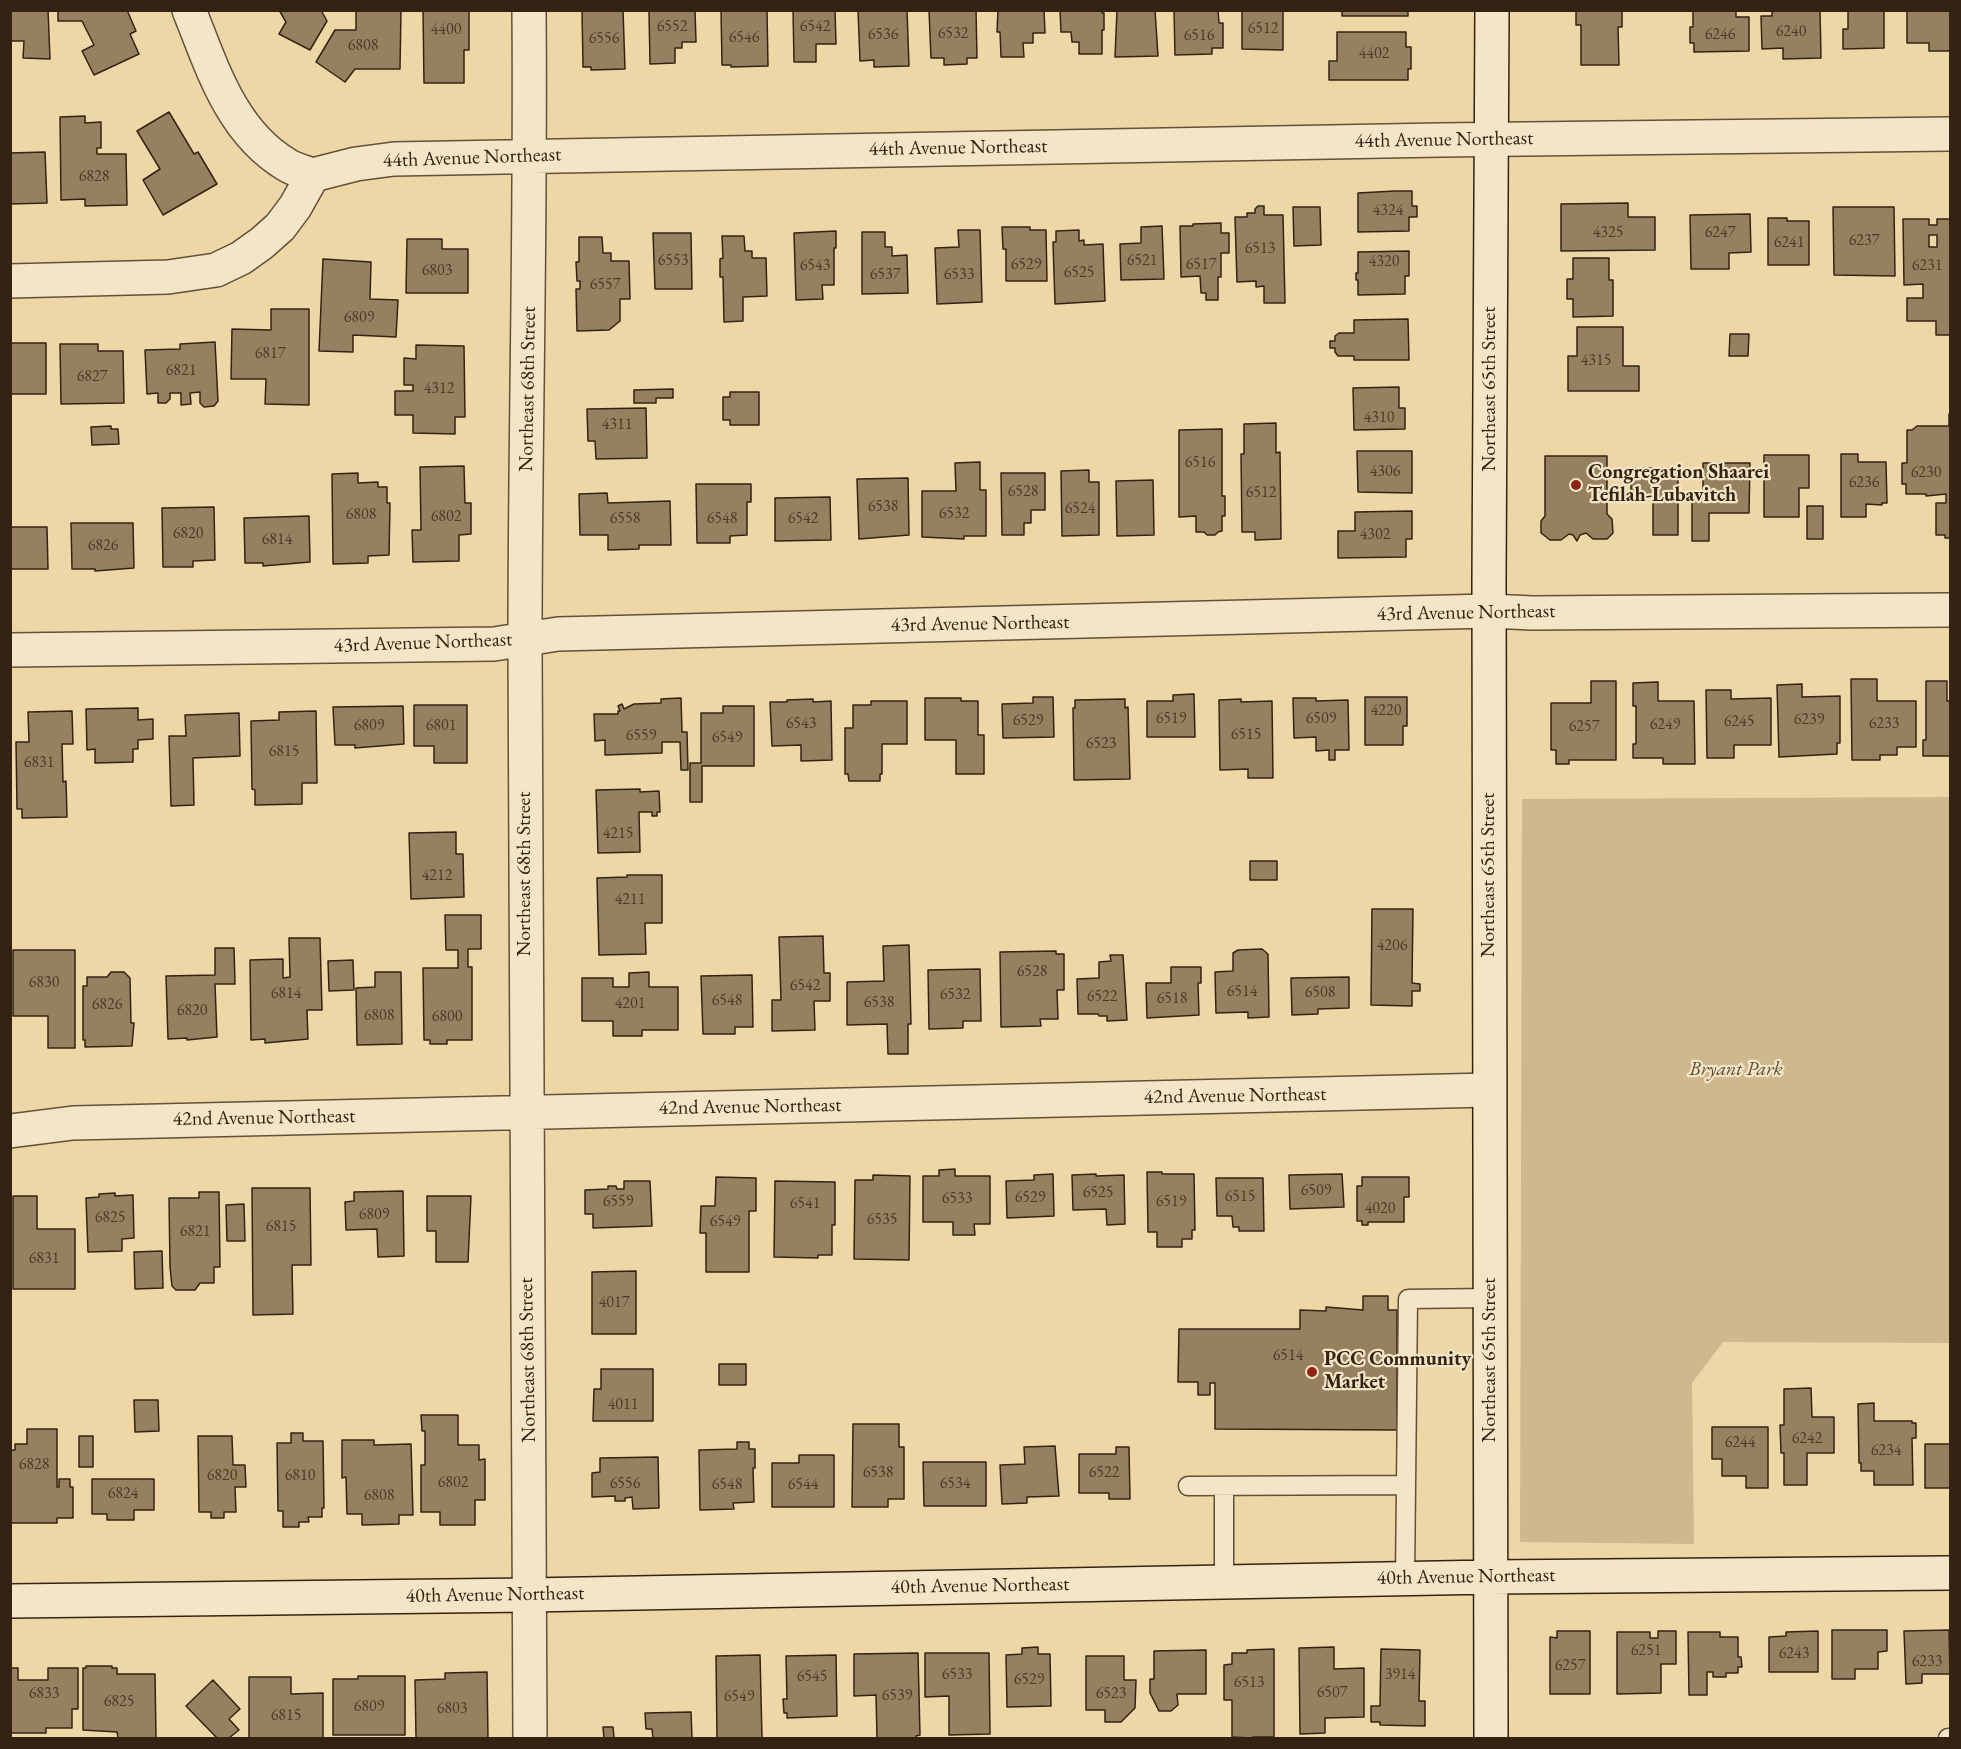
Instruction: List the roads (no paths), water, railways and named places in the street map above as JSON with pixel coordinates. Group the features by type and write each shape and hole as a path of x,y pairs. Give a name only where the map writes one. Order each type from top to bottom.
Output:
{"street":[{"path":"10,281 168,277 216,270 241,258 262,243 295,207 313,175 289,166 274,156 248,132 221,89 189,10"},
{"name":"Northeast 68th Street","path":"530,10 525,639 525,1112 530,1738"},
{"name":"Northeast 65th Street","path":"1491,1738 1489,611 1492,10"},
{"name":"44th Avenue Northeast","path":"313,175 356,164 394,159 530,155 1950,134"},
{"name":"43rd Avenue Northeast","path":"10,650 494,644 558,634 1489,611 1532,613 1950,610"},
{"name":"42nd Avenue Northeast","path":"10,1131 73,1123 1489,1090"},
{"name":"40th Avenue Northeast","path":"10,1601 530,1595 1491,1576 1950,1573"}],"lane":[{"path":"1405,1578 1408,1299 1490,1298"},
{"path":"1188,1486 1405,1485"},
{"path":"1224,1486 1224,1581"}],"place":[{"name":"Congregation Shaarei Tefilah-Lubavitch","path":"1576,485"},
{"name":"PCC Community Market","path":"1312,1372"}],"park label":[{"name":"Bryant Park","path":"1736,1070"}]}
